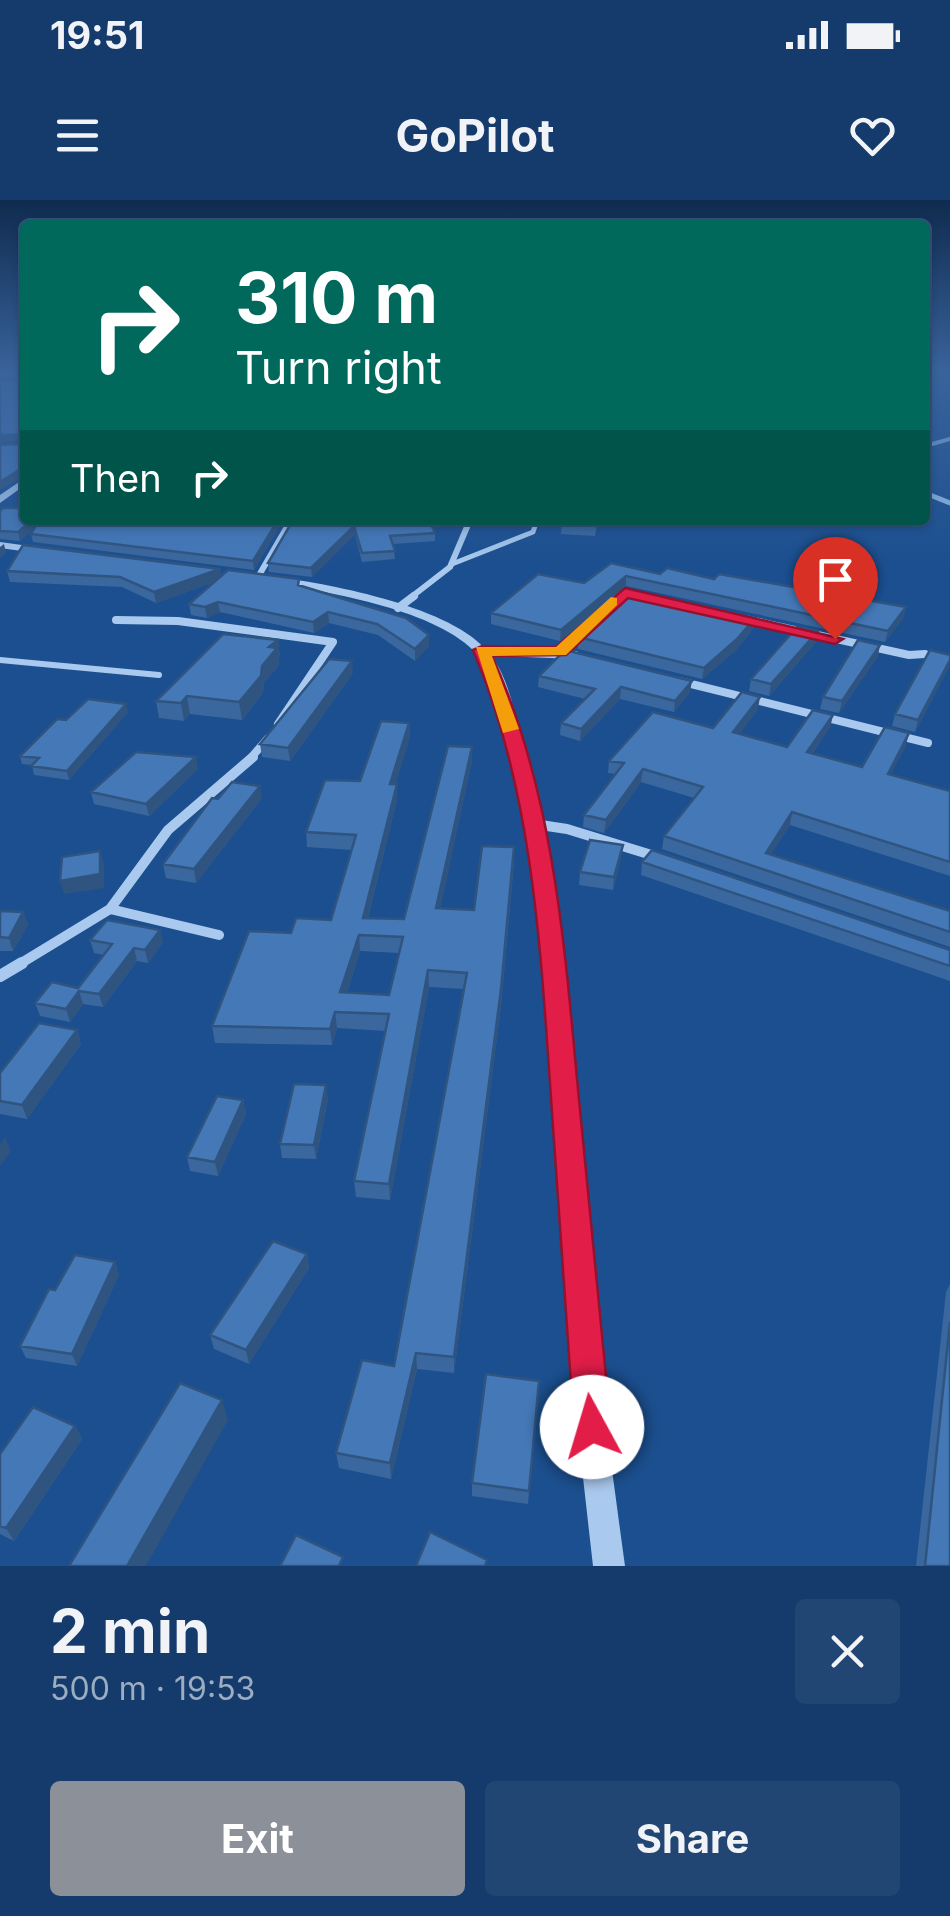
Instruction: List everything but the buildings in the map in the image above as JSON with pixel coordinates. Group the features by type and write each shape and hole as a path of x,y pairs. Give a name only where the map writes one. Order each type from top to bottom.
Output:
{"street":[{"path":"0,500 20,484"},
{"path":"286,525 249,576 334,588 398,608 482,650 580,656"},
{"path":"398,608 433,584 452,564 468,525"},
{"path":"0,546 58,552"},
{"path":"560,652 619,594 644,597"},
{"path":"742,618 908,655 926,654"},
{"path":"0,976 110,909 168,830 255,755 335,644 178,621 116,620"},
{"path":"482,650 502,701 534,824 557,982 580,1304 609,1566"},
{"path":"675,680 928,744"},
{"path":"534,824 567,829 680,864"},
{"path":"110,909 219,935"}],"lane":[{"path":"452,564 533,532 535,525"},
{"path":"0,660 159,675"}],"waterway":[{"path":"930,445 950,439"},
{"path":"930,495 950,503"}],"slow traffic":[{"path":"509,729 498,687 482,650 560,652 611,602"}],"route":[{"path":"592,1427 550,921 534,824 498,687 482,650 560,652 619,594 625,593 835,639"}]}
